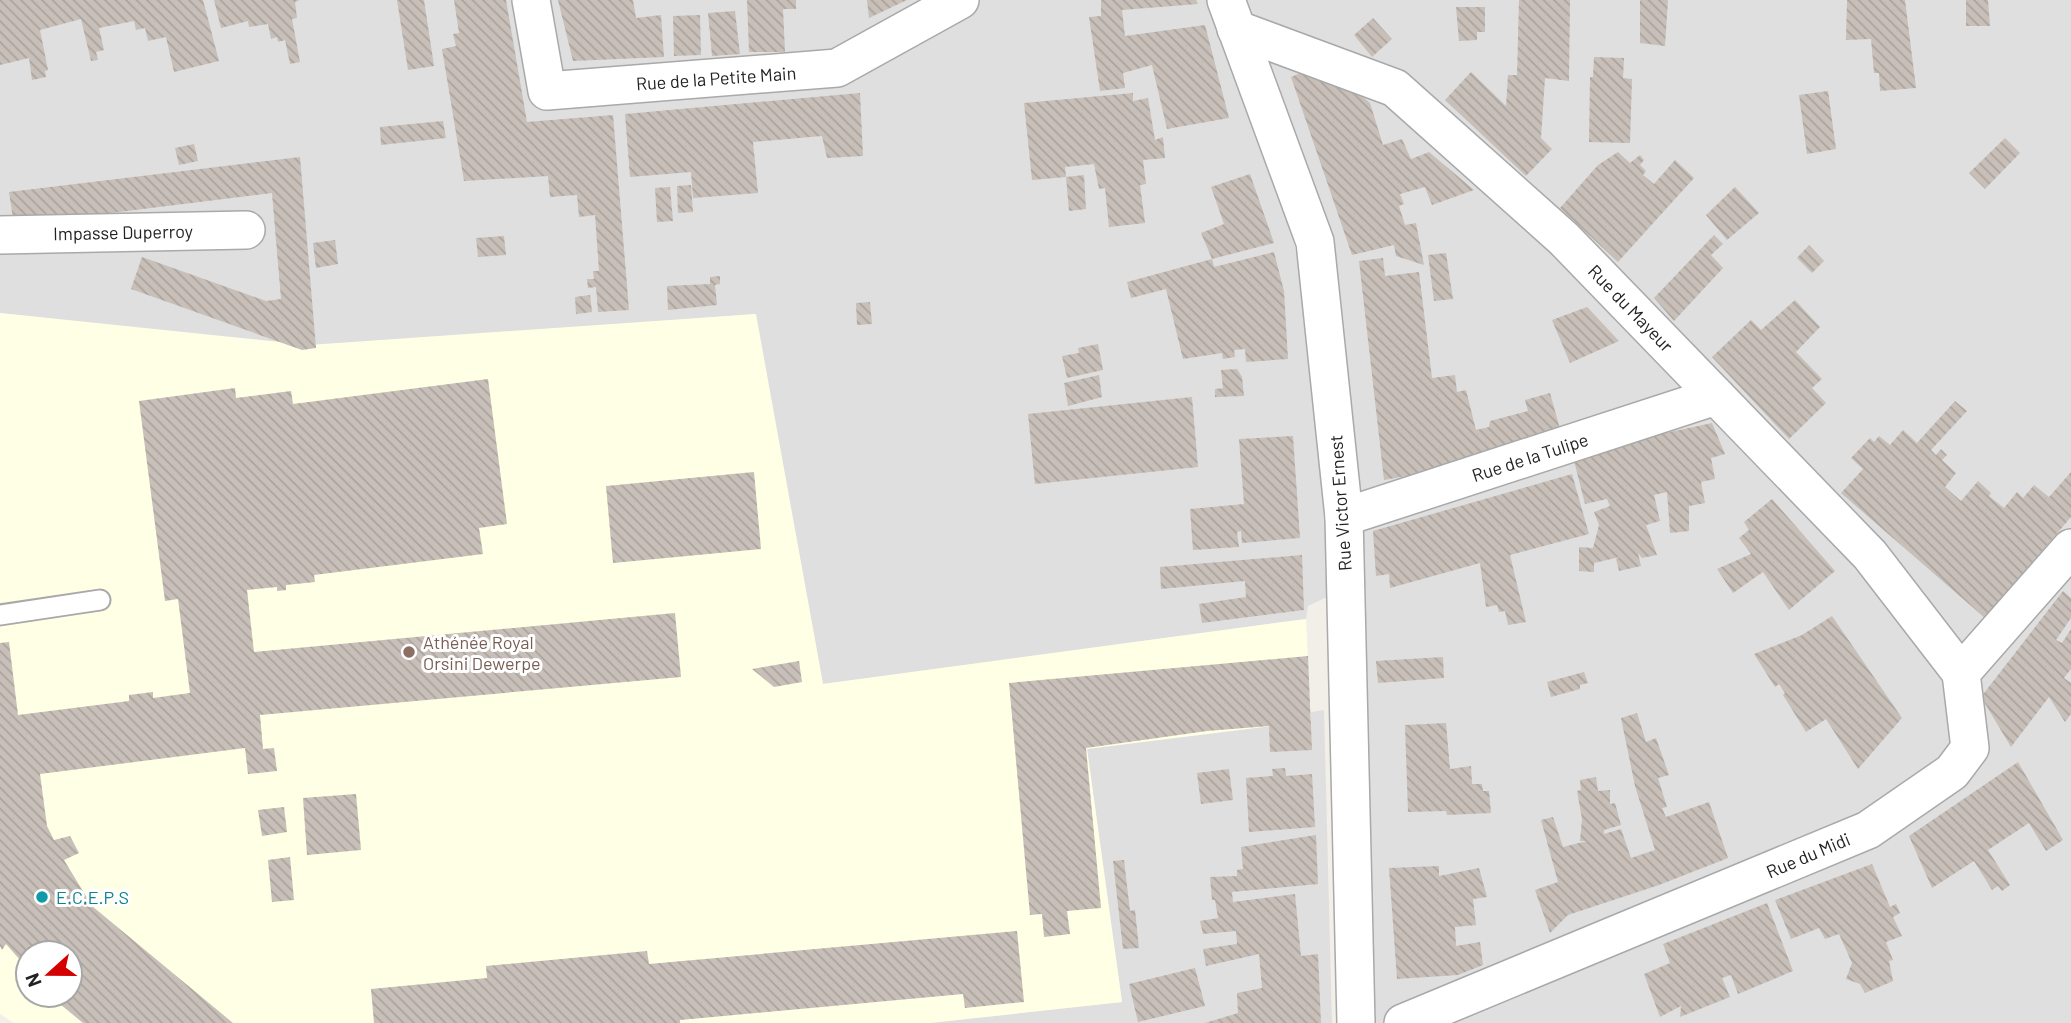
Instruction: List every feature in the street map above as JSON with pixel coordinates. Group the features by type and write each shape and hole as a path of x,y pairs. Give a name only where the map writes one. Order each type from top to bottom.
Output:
{"street":[{"name":"Rue de la Petite Main","path":"531,0 547,91 837,68 960,0"},
{"name":"Rue du Mayeur","path":"1231,14 1395,88 1564,239 1870,555 1961,674"},
{"name":"Rue Victor Ernest","path":"1231,14 1315,242 1344,517 1356,1023"},
{"name":"Impasse Duperroy","path":"0,235 246,230"},
{"name":"Rue de la Tulipe","path":"1344,517 1716,396"},
{"path":"1961,674 2071,548"},
{"name":"Rue du Midi","path":"1403,1023 1868,830 1952,772 1970,748 1961,674"}],"lane":[{"path":"0,615 100,600"}],"shaded area":[{"path":"0,0 2071,0 2071,1023 1351,1023 1335,440 1327,597 1308,606 1306,619 823,684 755,314 316,348 0,313","holes":["1264,107 1315,242 1333,419"]},
{"name":"Athénée Royal Orsini Dewerpe","path":"0,313 309,345 756,314 823,684 1306,619 1311,721 1087,749 1122,1002 930,1023 14,1023 0,1014"},
{"path":"1324,710 1332,1023 930,1023 1122,1002 1087,749"}],"building":[{"path":"0,0 203,0 219,61 174,72 166,37 148,41 145,28 136,30 134,21 99,28 104,50 96,52 98,60 91,61 81,19 40,30 48,70 45,71 46,77 32,80 29,58 0,65"},
{"path":"214,0 300,0 295,2 297,18 292,19 300,62 290,64 285,40 278,42 277,37 271,39 268,24 249,27 248,21 221,28"},
{"path":"397,0 424,0 434,66 408,70"},
{"path":"454,0 506,0 527,122 613,115 629,310 598,312 596,287 588,288 587,279 594,279 593,271 599,271 595,215 579,217 577,195 550,197 548,176 464,181 442,49 456,46 453,34 459,33"},
{"path":"558,0 633,0 636,18 661,15 664,57 573,61"},
{"path":"747,0 796,0 796,9 783,9 785,52 749,52"},
{"path":"867,0 907,0 869,18"},
{"path":"1101,0 1196,0 1198,4 1122,10 1125,36 1205,25 1229,118 1167,129 1152,65 1123,73 1125,88 1100,91 1089,17 1101,16"},
{"path":"1519,0 1570,0 1569,81 1545,78 1541,138 1552,149 1526,176 1445,100 1471,72 1506,106 1508,75 1517,75"},
{"path":"1640,0 1668,0 1665,46 1640,43"},
{"path":"1847,0 1905,0 1916,88 1880,91 1879,73 1874,73 1871,39 1846,40"},
{"path":"1966,0 1988,0 1990,26 1966,26"},
{"path":"1456,7 1485,7 1485,32 1477,32 1477,40 1459,41"},
{"path":"735,11 740,54 712,56 708,13"},
{"path":"700,15 701,55 674,56 673,16"},
{"path":"1373,18 1392,39 1372,57 1354,35"},
{"path":"1594,57 1624,58 1623,78 1632,79 1630,143 1589,142 1590,77 1593,77"},
{"path":"1312,68 1344,90 1353,89 1370,103 1383,145 1402,139 1411,159 1429,152 1474,190 1432,205 1425,187 1400,194 1404,204 1399,206 1405,225 1416,223 1424,265 1396,256 1394,245 1352,255 1291,77"},
{"path":"1828,91 1836,149 1807,154 1799,95"},
{"path":"860,93 863,156 827,158 822,136 753,142 758,193 693,198 691,172 630,177 625,114"},
{"path":"1133,93 1133,101 1148,98 1155,140 1163,137 1165,158 1143,160 1146,184 1140,185 1145,223 1109,227 1105,188 1099,189 1094,164 1065,167 1066,177 1032,180 1024,103"},
{"path":"443,121 446,138 381,145 380,127"},
{"path":"2005,138 2020,153 1985,189 1969,173"},
{"path":"194,144 198,161 179,165 175,148"},
{"path":"1618,152 1630,163 1640,155 1644,160 1640,165 1646,171 1643,175 1654,184 1675,160 1694,178 1618,262 1560,208 1598,165"},
{"path":"300,157 316,348 302,350 131,289 142,257 266,301 281,299 272,193 14,225 9,192"},
{"path":"1250,174 1274,243 1212,259 1201,233 1224,224 1211,187"},
{"path":"1084,175 1086,209 1069,211 1066,177"},
{"path":"691,185 693,212 678,213 677,186"},
{"path":"670,187 673,221 657,222 655,188"},
{"path":"1735,187 1759,213 1727,240 1706,215"},
{"path":"1714,235 1723,244 1711,255 1723,268 1674,321 1654,298"},
{"path":"504,236 506,255 478,257 476,238"},
{"path":"335,240 338,264 316,268 313,243"},
{"path":"1809,245 1824,261 1812,273 1797,258"},
{"path":"1274,252 1284,291 1288,359 1246,362 1245,349 1234,350 1235,357 1223,359 1222,353 1183,359 1166,289 1131,298 1127,282 1212,259 1214,267"},
{"path":"1446,253 1453,299 1434,301 1428,255"},
{"path":"1383,258 1385,276 1419,272 1432,378 1455,375 1457,392 1466,390 1476,430 1489,427 1490,421 1528,411 1525,400 1550,393 1562,436 1445,469 1384,480 1359,261"},
{"path":"720,276 720,284 715,285 717,305 668,310 667,286 710,284 710,277"},
{"path":"590,295 592,312 576,314 575,297"},
{"path":"1795,300 1820,327 1796,352 1822,379 1812,388 1826,403 1789,439 1712,357 1751,320 1761,330"},
{"path":"870,302 872,324 857,325 856,303"},
{"path":"1587,307 1619,341 1570,363 1552,320"},
{"path":"1098,344 1103,370 1067,378 1062,356 1079,353 1078,348"},
{"path":"1237,369 1242,377 1244,396 1215,397 1215,389 1223,388 1221,370"},
{"path":"1099,375 1102,397 1068,406 1064,383"},
{"path":"488,379 507,524 479,528 483,554 314,575 315,582 286,585 286,590 277,591 277,587 247,590 254,652 675,613 681,677 260,715 263,749 274,748 277,771 248,774 245,748 40,774 47,826 54,840 70,836 79,853 64,860 92,906 233,1023 83,1023 66,1009 84,1009 84,939 14,939 14,953 6,944 2,950 0,946 0,643 9,642 18,715 129,701 129,695 153,692 153,698 190,693 178,599 165,601 139,401 235,388 236,398 291,391 293,404"},
{"path":"1192,397 1198,467 1035,484 1028,414"},
{"path":"1955,401 1967,411 1931,450 1936,455 1941,449 1947,455 1942,460 1956,473 1945,487 1961,501 1978,481 1991,493 1989,496 2004,508 2017,492 2023,498 2034,485 2049,497 2071,472 2071,517 1985,618 1841,493 1863,469 1851,458 1870,438 1874,442 1879,436 1890,445 1903,430 1917,443"},
{"path":"1712,423 1725,454 1711,458 1715,479 1701,482 1705,503 1689,506 1689,531 1670,533 1667,492 1654,495 1660,521 1646,525 1657,555 1642,558 1638,553 1641,566 1619,571 1616,559 1620,557 1594,563 1594,572 1579,571 1579,547 1593,548 1599,525 1594,512 1610,506 1607,499 1585,504 1572,453"},
{"path":"1293,436 1300,538 1242,543 1241,531 1237,532 1239,547 1193,550 1190,509 1244,504 1239,439"},
{"path":"754,472 761,549 613,563 606,486"},
{"path":"1572,474 1589,534 1510,555 1526,622 1508,625 1505,611 1499,612 1497,605 1486,607 1480,563 1390,588 1389,574 1376,576 1373,531"},
{"path":"1772,499 1835,571 1789,610 1763,572 1733,593 1717,569 1751,554 1739,538 1749,530 1744,522"},
{"path":"1302,555 1304,610 1202,623 1199,604 1246,597 1245,581 1161,589 1160,567"},
{"path":"2063,591 2071,598 2071,618 2056,640 2062,643 2071,629 2071,669 2064,678 2071,683 2071,714 2065,722 2049,697 2011,747 1981,697"},
{"path":"1832,616 1902,718 1858,769 1826,719 1806,732 1779,684 1775,687 1754,654 1802,635"},
{"path":"1308,656 1312,750 1270,752 1269,726 1207,731 1086,748 1101,908 1067,911 1070,934 1044,937 1042,914 1030,915 1009,683"},
{"path":"1443,657 1444,678 1378,683 1376,661"},
{"path":"799,661 802,682 774,687 752,669"},
{"path":"1584,672 1588,683 1580,685 1580,689 1551,697 1547,682"},
{"path":"1637,713 1646,742 1656,738 1669,775 1658,778 1667,807 1662,808 1666,817 1709,802 1728,858 1659,885 1568,915 1550,933 1535,890 1558,882 1541,820 1553,817 1563,847 1587,841 1580,841 1582,819 1577,791 1581,790 1580,780 1596,777 1598,791 1610,790 1610,804 1615,803 1621,825 1604,830 1604,834 1621,829 1631,858 1655,850 1635,786 1621,718"},
{"path":"1446,723 1450,769 1471,766 1472,784 1482,784 1483,791 1489,791 1491,813 1447,815 1446,811 1408,812 1405,725"},
{"path":"2018,762 2063,840 2046,851 2029,823 1988,850 2010,885 2002,891 1998,886 1992,890 1974,861 1932,888 1909,836"},
{"path":"1285,768 1286,776 1312,774 1315,827 1249,832 1246,778 1273,776 1272,769"},
{"path":"1229,769 1233,800 1201,804 1197,773"},
{"path":"356,794 361,850 307,855 303,798"},
{"path":"284,807 287,832 262,836 258,810"},
{"path":"1316,835 1318,884 1232,892 1233,902 1295,894 1301,956 1318,954 1321,1023 1205,1023 1238,1013 1237,993 1262,988 1259,954 1206,966 1203,949 1237,944 1236,931 1203,934 1200,921 1218,918 1215,900 1212,900 1210,877 1237,876 1237,870 1243,869 1241,847"},
{"path":"290,857 294,900 272,902 268,860"},
{"path":"1124,860 1130,911 1135,910 1139,948 1123,949 1113,861"},
{"path":"1872,864 1890,907 1896,904 1900,913 1893,917 1902,936 1886,942 1893,960 1889,961 1893,981 1865,993 1860,984 1846,979 1852,963 1839,934 1825,939 1819,928 1791,939 1775,900"},
{"path":"1439,866 1439,876 1479,868 1487,897 1473,899 1476,925 1455,927 1456,946 1480,942 1483,965 1458,975 1397,979 1389,868"},
{"path":"1767,903 1793,971 1738,994 1731,975 1722,978 1730,997 1680,1017 1681,1006 1660,1017 1644,974 1670,963 1663,944"},
{"path":"1017,931 1024,1002 965,1008 963,994 680,1020 680,1023 374,1023 371,989 487,978 486,966 647,951 649,964"},
{"path":"1195,968 1205,1006 1138,1022 1129,984"}],"place":[{"name":"Athénée Royal Orsini Dewerpe","path":"409,652"},
{"name":"E.C.E.P.S","path":"42,897"}]}
